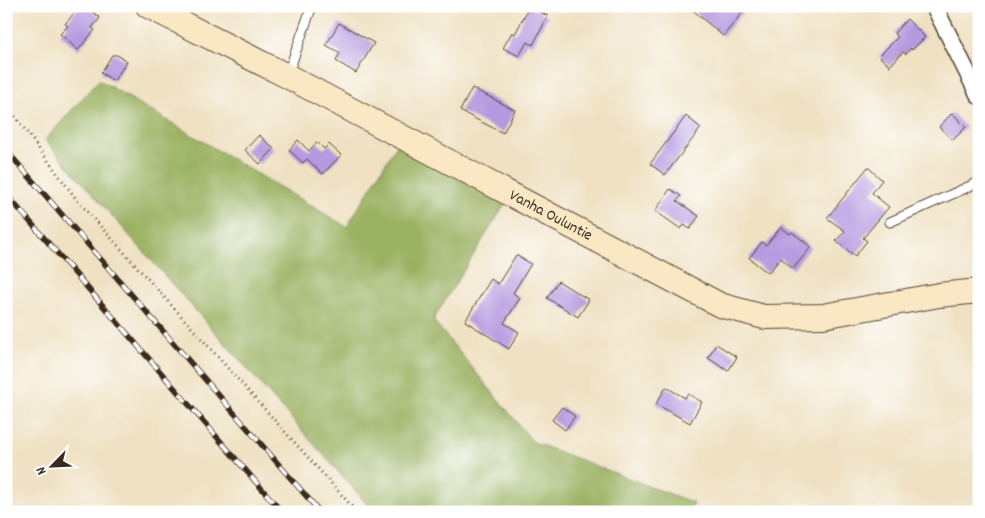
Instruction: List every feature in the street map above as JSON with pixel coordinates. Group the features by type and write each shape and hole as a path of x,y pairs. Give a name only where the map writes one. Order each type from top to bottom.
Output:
{"street":[{"name":"Vanha Ouluntie","path":"148,6 287,76 720,304 764,317 823,316 979,291"},
{"path":"934,6 979,96"}],"lane":[{"path":"287,76 312,6"},
{"path":"890,222 979,182"}],"path":[{"path":"6,104 77,200 357,512"}],"green space":[{"path":"99,80 347,227 397,144 505,204 433,320 533,442 694,503 688,512 374,512 45,140"}],"building":[{"path":"80,6 86,6 100,18 92,28 95,30 78,50 60,34 68,26 65,24"},
{"path":"688,6 748,6 723,36"},
{"path":"529,7 548,16 533,45 527,42 519,56 503,48 512,32 515,34"},
{"path":"907,19 925,37 912,50 911,48 906,54 903,52 890,66 879,56 898,37 894,33"},
{"path":"339,23 374,43 356,73 336,61 340,53 326,45"},
{"path":"112,55 117,55 127,61 114,81 101,73"},
{"path":"472,88 515,110 503,133 460,111"},
{"path":"952,113 966,127 953,140 939,127"},
{"path":"686,116 701,128 665,175 650,164"},
{"path":"259,135 274,149 260,164 245,150"},
{"path":"298,140 309,151 317,142 324,149 329,144 341,155 323,174 307,159 303,163 289,150"},
{"path":"868,167 882,180 872,193 889,207 863,238 867,241 855,256 836,241 845,231 827,218"},
{"path":"670,189 681,196 677,201 699,216 690,229 684,225 681,229 655,211"},
{"path":"781,227 790,234 792,232 811,247 793,269 781,258 768,273 749,258 762,242 766,245"},
{"path":"516,255 531,264 513,293 520,298 504,323 519,332 509,349 465,321 491,279 498,284"},
{"path":"558,281 589,300 578,317 547,298"},
{"path":"716,344 737,357 728,371 708,358"},
{"path":"666,387 685,398 688,394 702,402 690,423 656,404"},
{"path":"562,407 575,416 565,430 552,420"}],"railway":[{"path":"6,150 320,512"},
{"path":"6,194 282,512"}]}
